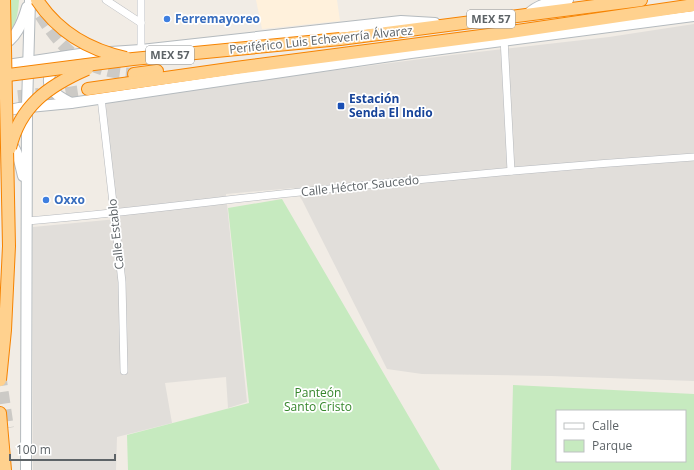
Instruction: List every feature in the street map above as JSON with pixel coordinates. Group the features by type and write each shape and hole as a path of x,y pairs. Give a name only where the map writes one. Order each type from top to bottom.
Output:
{"highway":[{"path":"0,380 5,323 8,246 4,0"},
{"path":"37,0 44,12 72,37 89,46 110,54 133,59"},
{"name":"Periférico Luis Echeverría Álvarez","path":"0,76 133,59 340,39 641,0"},
{"name":"Periférico Luis Echeverría Álvarez","path":"89,89 236,68 504,37 694,5"},
{"path":"0,306 5,244 8,156 16,128 34,102 54,86 66,78 101,63"},
{"path":"134,74 202,66 236,68"},
{"path":"0,413 5,470"},
{"path":"8,428 12,470"}],"street":[{"path":"0,46 9,42 17,30 24,17 30,0"},
{"path":"26,470 26,192 30,0"},
{"path":"106,0 141,23"},
{"path":"141,0 142,50"},
{"path":"528,14 542,4 568,0"},
{"path":"0,112 411,53 504,37 694,16"},
{"path":"0,66 97,52 142,50 401,21 455,24"},
{"path":"504,37 511,172"},
{"path":"66,56 57,63 51,72 49,80 51,88 55,94 71,103"},
{"name":"Calle Establo","path":"102,98 122,282 124,371"},
{"path":"0,136 11,142 16,150 26,192"},
{"name":"Calle Héctor Saucedo","path":"27,221 607,162 694,157"}],"shaded area":[{"path":"256,0 337,0 340,21 262,29"},
{"path":"694,24 694,381 551,376 422,374 387,369 302,200 294,188 226,194 247,402 228,408 226,377 165,383 172,423 117,437 116,470 33,470 33,227 117,219 105,100 452,55 609,37"}],"green space":[{"path":"0,0 19,0 16,20 12,29 5,38"},
{"name":"Panteón Santo Cristo","path":"282,199 440,470 128,470 127,435 249,403 228,208"},
{"path":"513,385 694,394 694,470 511,470"}],"tunnel":[{"path":"31,0 61,43 84,62 98,68 134,74"},
{"path":"48,96 88,90"},
{"path":"0,98 39,94"},
{"path":"0,374 8,428"}],"place":[{"name":"Ferremayoreo","path":"167,19"},
{"name":"Estación Senda El Indio","path":"341,106"},
{"name":"Oxxo","path":"46,200"}]}
